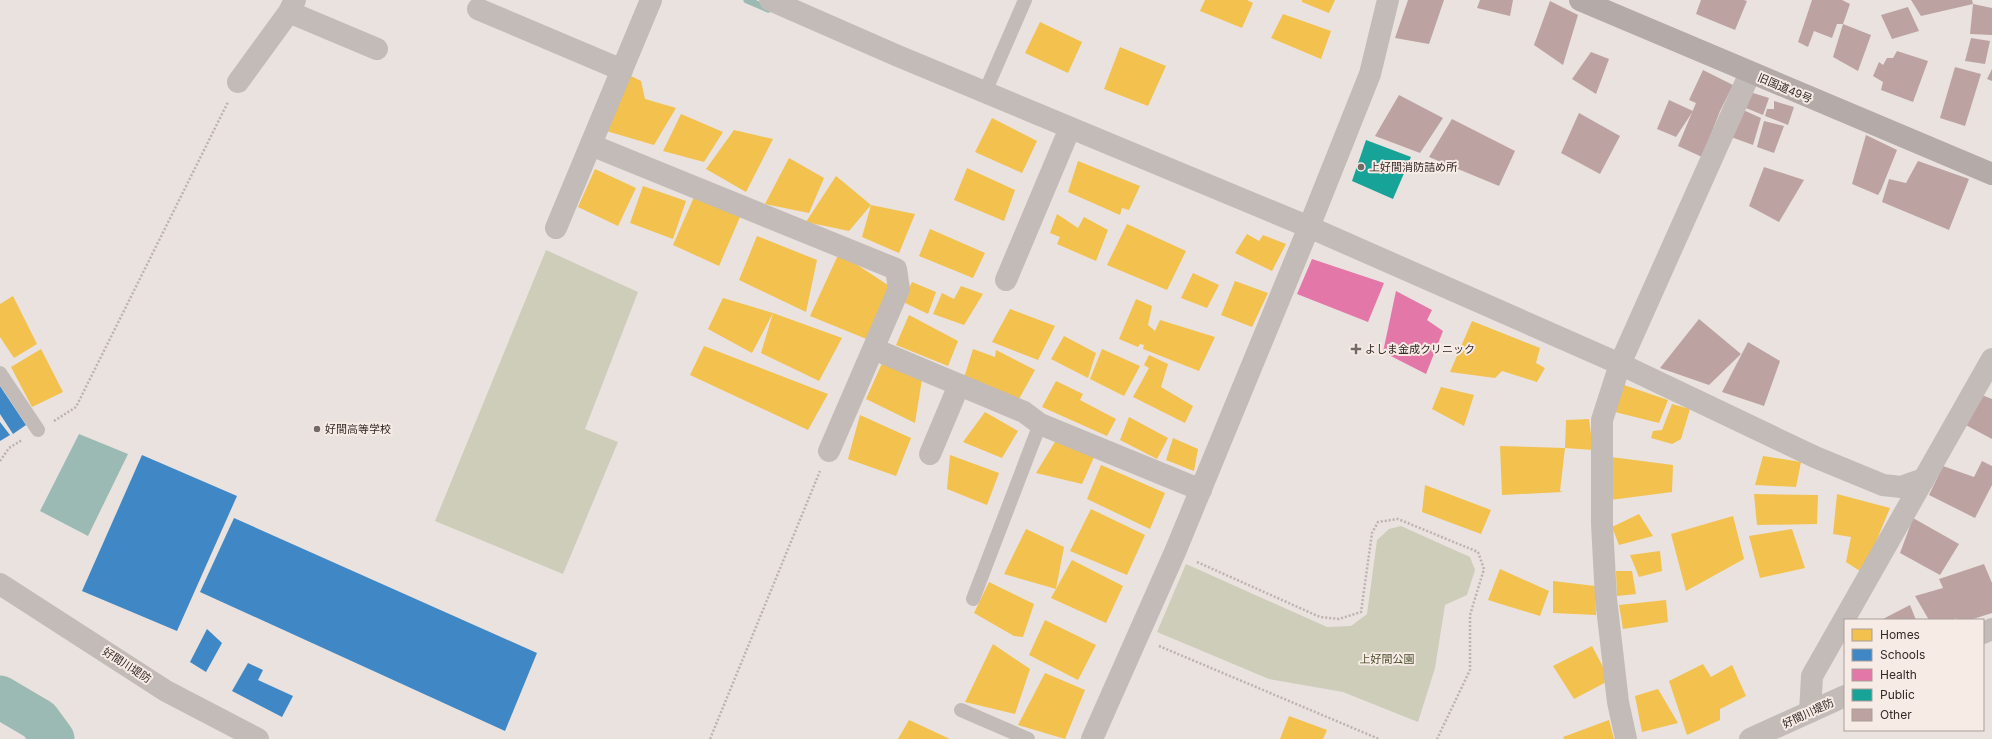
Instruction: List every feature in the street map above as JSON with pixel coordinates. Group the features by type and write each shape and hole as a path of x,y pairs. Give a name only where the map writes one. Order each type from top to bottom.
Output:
{"street":[{"path":"556,228 651,0"},
{"path":"770,0 1070,128 1309,227 1620,364 1815,457 1882,485 1900,487 1924,479"},
{"path":"1092,739 1139,637 1309,227 1370,74 1388,0"},
{"name":"旧国道49号","path":"1580,0 1992,174"},
{"path":"238,82 292,6 377,49"},
{"path":"478,8 622,70"},
{"path":"1626,739 1618,702 1606,599 1602,524 1602,420 1620,364 1750,73"},
{"path":"1006,280 1070,128"},
{"path":"591,145 896,269 899,289 829,451"},
{"path":"880,352 1024,412 1040,424 1201,490"},
{"path":"1844,619 1992,359"},
{"path":"930,454 959,385"},
{"name":"好間川堤防","path":"0,584 166,690 258,739"},
{"path":"1810,712 1812,676 1844,620"},
{"name":"好間川堤防","path":"1750,739 1844,696"}],"lane":[{"path":"985,92 1025,0"},
{"path":"0,373 38,430"},
{"path":"973,599 1040,424"},
{"path":"961,710 1028,739"}],"path":[{"path":"0,461 9,448 76,407 238,82"},
{"path":"710,739 829,451"},
{"path":"1175,552 1320,617 1339,619 1361,612 1372,534 1378,522 1398,520 1478,552 1484,569 1470,615 1470,670 1437,739"},
{"path":"1139,637 1379,739"}],"green space":[{"path":"546,250 638,292 585,429 618,442 563,574 435,521"},
{"name":"上好間公園","path":"1401,526 1470,557 1475,570 1467,595 1445,605 1435,668 1418,722 1343,692 1269,679 1157,632 1186,564 1327,627 1351,626 1367,614 1377,540 1389,529"}],"water":[{"path":"79,434 128,454 88,536 40,511"}],"building: Homes":[{"path":"1205,0 1247,0 1253,3 1242,28 1200,11"},
{"path":"1302,0 1335,0 1329,13 1302,2"},
{"path":"1283,14 1331,31 1321,59 1271,38"},
{"path":"1040,22 1082,42 1068,73 1025,53"},
{"path":"1120,47 1166,66 1148,106 1104,89"},
{"path":"629,75 641,81 645,99 676,108 654,145 603,130"},
{"path":"681,114 723,132 704,162 663,151"},
{"path":"992,118 1037,141 1022,173 975,152"},
{"path":"734,130 773,139 746,192 706,169"},
{"path":"789,158 824,178 809,213 765,204"},
{"path":"1078,161 1140,186 1129,210 1122,208 1120,215 1068,192"},
{"path":"967,168 1015,190 1004,221 954,200"},
{"path":"595,169 636,188 618,226 578,207"},
{"path":"836,176 871,205 849,231 806,222"},
{"path":"643,186 686,201 673,239 630,223"},
{"path":"694,197 740,217 719,266 673,245"},
{"path":"871,205 915,214 899,253 862,237"},
{"path":"1057,214 1078,228 1084,217 1108,230 1096,261 1057,244 1060,237 1050,233"},
{"path":"1127,224 1186,251 1167,290 1107,265"},
{"path":"930,229 985,253 973,278 919,256"},
{"path":"1247,234 1259,241 1263,235 1286,244 1272,271 1235,253"},
{"path":"757,236 817,260 806,312 739,280"},
{"path":"839,253 891,287 869,340 810,316"},
{"path":"1193,273 1219,285 1207,308 1181,298"},
{"path":"1235,281 1268,293 1252,327 1221,315"},
{"path":"912,282 936,292 928,314 903,302"},
{"path":"961,286 983,294 964,325 933,314 942,293 954,299"},
{"path":"13,296 37,344 14,358 0,337 0,304"},
{"path":"723,298 773,313 752,353 708,329"},
{"path":"1136,299 1152,306 1148,325 1155,331 1160,320 1215,337 1199,371 1143,349 1144,345 1140,344 1138,347 1119,339"},
{"path":"1010,309 1055,326 1038,360 992,342"},
{"path":"773,313 842,338 819,381 761,353"},
{"path":"909,315 958,341 948,366 896,345"},
{"path":"1472,321 1540,348 1536,363 1545,368 1537,382 1502,371 1495,378 1450,372"},
{"path":"1064,336 1096,353 1088,378 1051,359"},
{"path":"704,346 828,394 808,430 690,375"},
{"path":"41,349 63,392 32,407 11,367"},
{"path":"973,349 995,357 996,350 1035,370 1019,399 964,378"},
{"path":"1102,349 1140,366 1124,396 1090,379"},
{"path":"1149,355 1168,364 1161,387 1193,406 1185,423 1133,397 1149,368 1144,365"},
{"path":"883,361 922,379 915,423 866,399"},
{"path":"1056,381 1083,394 1080,400 1116,419 1107,436 1042,407"},
{"path":"1624,385 1668,400 1659,423 1615,412"},
{"path":"1441,387 1474,395 1464,426 1432,409"},
{"path":"1672,404 1690,409 1681,439 1672,444 1651,438 1653,431 1662,430"},
{"path":"985,412 1018,431 1002,458 963,442"},
{"path":"860,415 911,438 896,476 848,459"},
{"path":"1129,417 1168,438 1157,459 1120,440"},
{"path":"1589,419 1593,450 1565,448 1566,420"},
{"path":"1058,437 1094,457 1082,484 1036,473"},
{"path":"1173,438 1198,449 1194,471 1166,460"},
{"path":"1500,446 1565,448 1560,491 1563,492 1502,495"},
{"path":"950,455 999,473 987,505 947,489"},
{"path":"1763,456 1801,462 1796,487 1755,485"},
{"path":"1611,457 1673,465 1672,492 1610,500"},
{"path":"1101,465 1165,493 1150,529 1087,499"},
{"path":"1425,485 1491,510 1481,534 1422,512"},
{"path":"1754,494 1818,495 1817,524 1757,525"},
{"path":"1837,494 1890,508 1863,573 1846,562 1851,537 1833,534"},
{"path":"1091,509 1145,535 1127,575 1070,551"},
{"path":"1639,514 1653,536 1619,545 1612,527"},
{"path":"1733,516 1744,559 1686,591 1671,534"},
{"path":"1026,529 1064,547 1056,589 1004,574"},
{"path":"1792,529 1805,568 1760,578 1749,536"},
{"path":"1660,551 1662,571 1639,577 1630,555"},
{"path":"1072,560 1123,586 1106,623 1051,598"},
{"path":"1500,569 1549,591 1540,616 1488,600"},
{"path":"1616,571 1632,571 1636,594 1617,596"},
{"path":"1553,581 1595,586 1596,615 1553,613"},
{"path":"989,582 1034,604 1023,637 1014,636 974,613"},
{"path":"1666,600 1668,622 1623,629 1619,605"},
{"path":"1045,620 1096,645 1078,680 1029,655"},
{"path":"993,644 1030,669 1015,714 965,702"},
{"path":"1592,646 1610,680 1574,699 1553,666"},
{"path":"1703,664 1711,677 1732,665 1746,696 1720,709 1720,720 1687,735 1669,681"},
{"path":"1045,673 1085,690 1065,739 1018,725"},
{"path":"1658,689 1678,723 1642,732 1635,696"},
{"path":"1289,716 1327,730 1323,739 1280,739"},
{"path":"909,720 950,739 898,739"},
{"path":"1609,720 1614,739 1564,739 1563,737"}],"building: Schools":[{"path":"0,386 26,425 13,434 0,414"},
{"path":"0,422 10,435 0,441"},
{"path":"142,455 237,496 177,631 82,591"},
{"path":"234,518 537,653 505,731 200,592"},
{"path":"207,629 222,643 206,672 190,662"},
{"path":"248,663 263,670 258,680 293,696 282,717 232,691"}],"building: Health":[{"path":"1312,259 1384,283 1368,322 1297,294"},
{"path":"1396,291 1432,310 1427,320 1443,331 1426,374 1383,352"}],"building: Public":[{"path":"1366,140 1411,157 1393,199 1352,181"}],"building: Other":[{"path":"1408,0 1444,0 1429,44 1395,38"},
{"path":"1480,0 1513,0 1510,16 1477,8"},
{"path":"1701,0 1747,1 1735,30 1696,14"},
{"path":"1812,0 1842,0 1850,4 1843,24 1837,24 1832,38 1814,31 1808,47 1798,42"},
{"path":"1911,0 1972,0 1973,4 1921,16"},
{"path":"1550,1 1578,15 1563,65 1534,45"},
{"path":"1973,4 1992,8 1992,35 1970,34"},
{"path":"1908,7 1919,31 1892,39 1881,15"},
{"path":"1843,24 1871,35 1858,71 1833,57"},
{"path":"1971,38 1990,41 1985,64 1965,61"},
{"path":"1897,51 1928,61 1913,102 1881,90 1883,82 1873,76 1879,62 1883,65 1887,58 1893,58"},
{"path":"1591,52 1609,59 1596,94 1572,79"},
{"path":"1955,67 1981,74 1965,126 1940,118"},
{"path":"1992,69 1992,81 1987,79"},
{"path":"1703,70 1733,85 1720,111 1702,157 1678,146 1696,103 1689,100"},
{"path":"1750,92 1769,98 1763,115 1741,106"},
{"path":"1399,95 1443,118 1420,153 1375,136"},
{"path":"1669,100 1693,111 1676,137 1657,129"},
{"path":"1774,101 1794,107 1788,125 1765,116 1767,109 1774,109"},
{"path":"1741,109 1761,118 1753,145 1731,137"},
{"path":"1579,113 1620,136 1600,174 1561,153"},
{"path":"1452,119 1515,151 1499,186 1429,157"},
{"path":"1764,121 1784,126 1774,153 1757,147"},
{"path":"1866,135 1897,150 1878,195 1852,184"},
{"path":"1918,161 1969,179 1949,230 1882,202 1889,179 1906,183"},
{"path":"1764,167 1804,180 1779,222 1749,206"},
{"path":"1699,319 1741,354 1709,385 1660,368"},
{"path":"1748,342 1780,361 1764,406 1722,392"},
{"path":"1977,393 1992,399 1992,439 1960,422"},
{"path":"1982,461 1992,466 1992,485 1975,518 1929,495 1943,466 1974,477"},
{"path":"1913,518 1959,544 1940,575 1900,553"},
{"path":"1984,564 1992,583 1992,613 1973,619 1928,619 1915,596 1943,588 1939,579"},
{"path":"1910,605 1916,619 1883,619"}],"waterway":[{"path":"747,0 768,9"},
{"path":"0,697 39,720 53,739"}],"place":[{"name":"上好間消防詰め所","path":"1361,167"},
{"name":"よしま金成クリニック","path":"1356,349"},
{"name":"好間高等学校","path":"317,429"}]}
